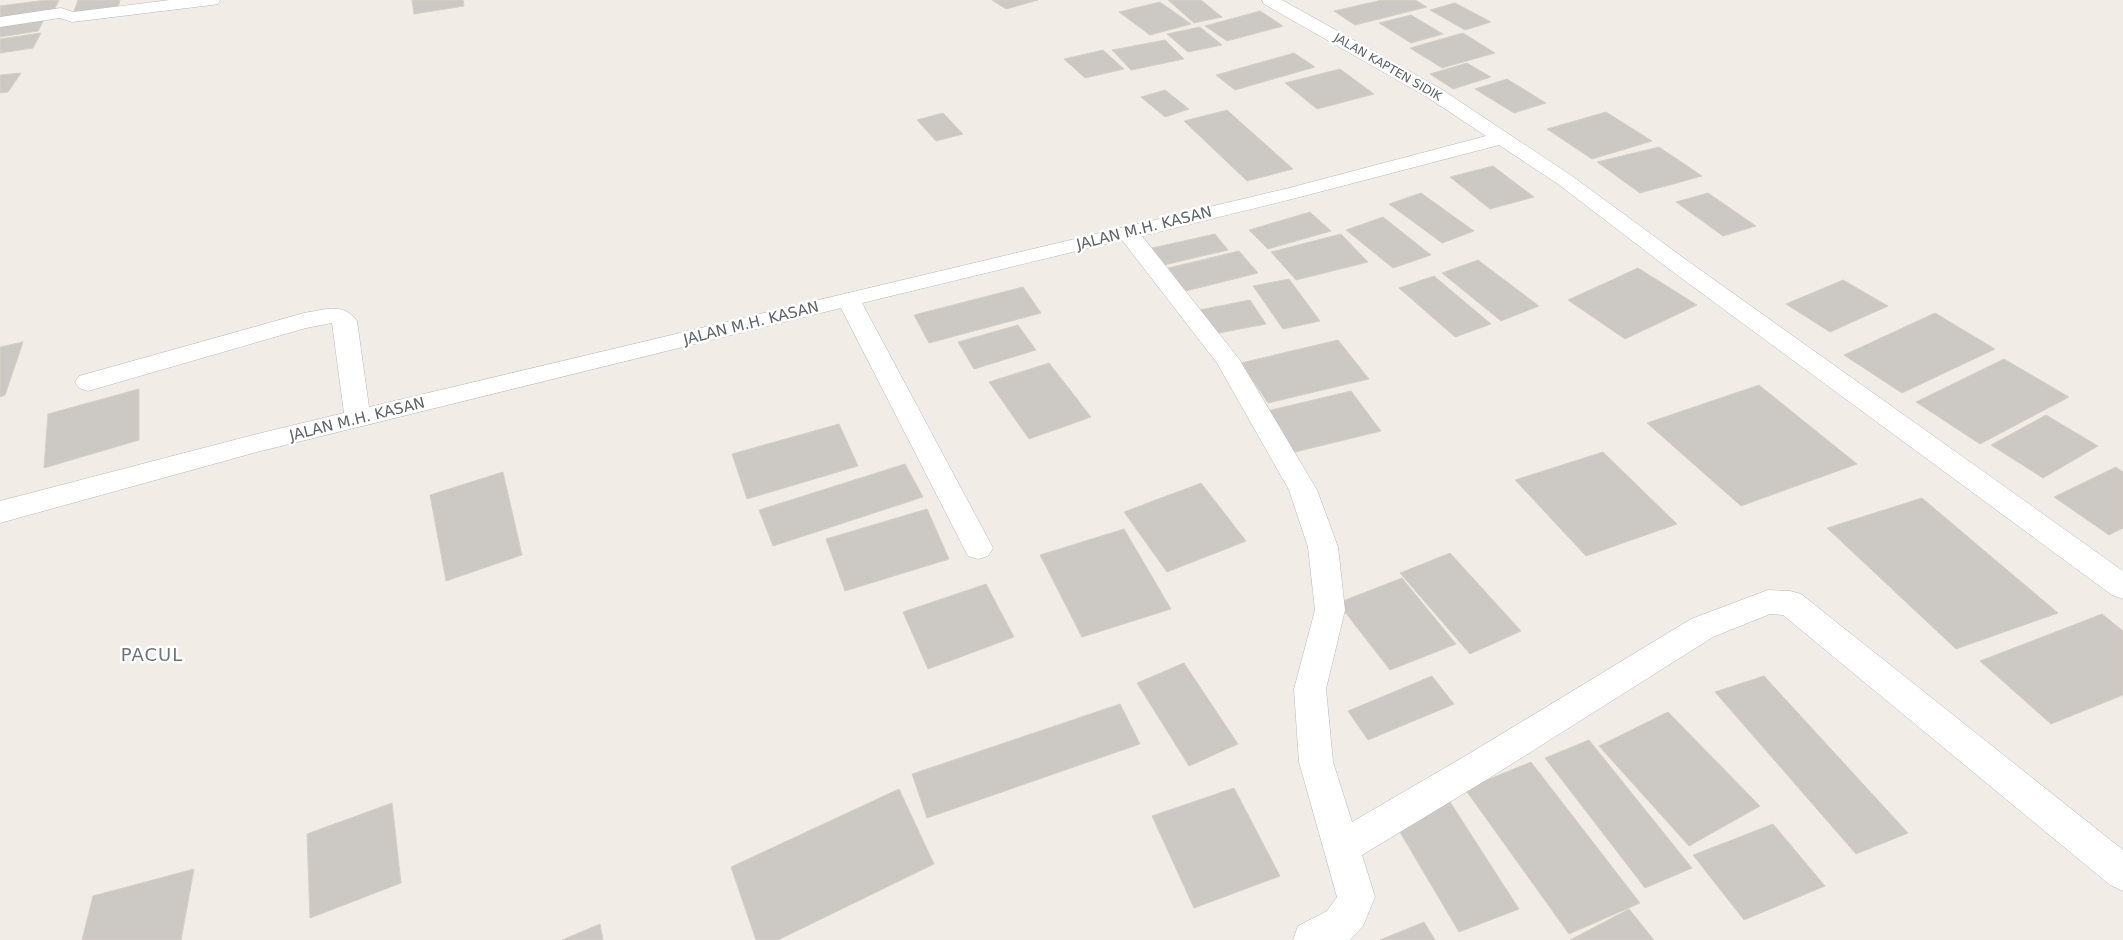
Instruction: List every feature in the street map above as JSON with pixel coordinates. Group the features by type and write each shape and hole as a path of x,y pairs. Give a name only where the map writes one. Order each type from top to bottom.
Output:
{"street":[{"path":"0,22 61,13 72,17 212,0"},
{"name":"JALAN KAPTEN SIDIK","path":"1270,0 1434,93 1565,180 1677,264 2123,587"},
{"name":"JALAN M.H. KASAN","path":"0,512 358,419 848,299 1293,193 1502,138"},
{"path":"1128,233 1227,359 1304,490 1323,547 1330,610 1310,689 1316,762 1356,897 1353,911 1345,922 1312,940"},
{"path":"848,299 978,548"},
{"path":"88,382 312,319 336,315 345,322 358,419"},
{"path":"1342,847 1702,628 1768,602 1790,603 2123,873"}],"building":[{"path":"59,0 53,12 0,19 0,6"},
{"path":"78,0 120,0 118,8 73,14"},
{"path":"412,0 463,0 464,6 414,14"},
{"path":"992,0 1038,0 1006,9"},
{"path":"1168,0 1201,0 1222,17 1194,23"},
{"path":"1382,0 1415,0 1427,7 1355,25 1334,11"},
{"path":"1160,2 1191,24 1150,35 1119,12"},
{"path":"1455,3 1491,22 1465,30 1430,10"},
{"path":"1260,11 1283,26 1227,41 1205,26"},
{"path":"47,14 38,31 0,37 0,20"},
{"path":"1411,15 1443,34 1411,43 1379,23"},
{"path":"1200,27 1222,45 1188,52 1167,34"},
{"path":"41,33 33,48 0,53 0,39"},
{"path":"1463,33 1495,53 1442,68 1410,48"},
{"path":"1165,40 1184,59 1131,70 1112,50"},
{"path":"1103,50 1124,69 1085,78 1064,59"},
{"path":"1294,53 1315,67 1235,90 1216,75"},
{"path":"1467,63 1491,77 1453,89 1430,74"},
{"path":"1340,69 1374,94 1317,109 1285,83"},
{"path":"21,73 8,92 0,93 0,75"},
{"path":"1507,79 1546,103 1514,113 1475,89"},
{"path":"1165,90 1189,109 1165,117 1141,97"},
{"path":"1227,110 1293,169 1247,181 1184,121"},
{"path":"1606,112 1652,141 1592,159 1547,129"},
{"path":"943,113 963,134 936,141 917,120"},
{"path":"1659,147 1702,176 1640,193 1597,162"},
{"path":"1493,166 1534,197 1490,209 1450,177"},
{"path":"1421,193 1474,231 1442,243 1389,204"},
{"path":"1708,193 1756,226 1723,236 1676,202"},
{"path":"1310,212 1331,231 1268,249 1249,230"},
{"path":"1383,217 1431,255 1393,268 1346,230"},
{"path":"1215,234 1228,250 1164,265 1152,248"},
{"path":"1341,234 1368,262 1296,280 1271,252"},
{"path":"1239,251 1258,273 1186,291 1168,268"},
{"path":"1478,260 1539,306 1501,321 1442,273"},
{"path":"1638,268 1697,305 1625,339 1568,300"},
{"path":"1434,276 1491,324 1455,337 1399,288"},
{"path":"1289,279 1320,321 1283,329 1253,286"},
{"path":"1843,280 1888,306 1830,332 1786,304"},
{"path":"1023,287 1041,313 929,343 914,315"},
{"path":"1250,300 1266,324 1214,334 1199,310"},
{"path":"1935,313 1995,349 1902,393 1844,355"},
{"path":"1018,325 1036,350 974,369 958,342"},
{"path":"1338,340 1369,379 1268,403 1241,363"},
{"path":"23,342 5,395 0,397 0,347"},
{"path":"2004,359 2069,397 1980,444 1916,402"},
{"path":"1049,363 1091,417 1029,439 989,382"},
{"path":"1759,385 1857,464 1741,506 1647,423"},
{"path":"139,389 139,440 44,468 48,414"},
{"path":"1351,391 1381,431 1291,453 1263,412"},
{"path":"2046,415 2098,446 2043,478 1991,445"},
{"path":"839,424 858,466 747,499 732,454"},
{"path":"1603,452 1677,524 1586,556 1515,480"},
{"path":"905,464 923,497 773,546 759,510"},
{"path":"2116,467 2123,472 2123,528 2109,535 2054,497"},
{"path":"503,472 522,555 446,581 430,495"},
{"path":"1201,483 1246,541 1167,572 1124,512"},
{"path":"1922,498 2058,613 1956,649 1827,528"},
{"path":"927,509 949,559 845,591 826,539"},
{"path":"1124,529 1171,609 1082,637 1040,555"},
{"path":"1450,553 1521,631 1470,654 1400,573"},
{"path":"1402,578 1456,644 1390,670 1338,603"},
{"path":"986,584 1014,637 928,669 903,612"},
{"path":"2102,614 2123,631 2123,695 2051,724 1980,661"},
{"path":"1184,663 1238,744 1189,766 1137,683"},
{"path":"1432,676 1454,704 1368,740 1348,711"},
{"path":"1764,676 1908,833 1856,854 1715,692"},
{"path":"1120,704 1140,744 927,818 912,774"},
{"path":"1668,712 1760,806 1689,846 1599,746"},
{"path":"1589,740 1692,868 1645,888 1545,758"},
{"path":"1531,762 1640,903 1569,934 1465,789"},
{"path":"1234,788 1280,876 1194,908 1152,816"},
{"path":"899,789 934,864 778,940 756,940 731,867"},
{"path":"1450,802 1519,909 1459,932 1394,822"},
{"path":"392,803 401,883 310,918 307,834"},
{"path":"1773,824 1825,886 1744,920 1693,855"},
{"path":"194,869 181,940 82,940 93,896"},
{"path":"1629,909 1654,940 1570,940"},
{"path":"1424,922 1435,940 1380,940"},
{"path":"600,924 603,940 562,940"}],"district":[{"name":"PACUL","path":"152,655"}]}
